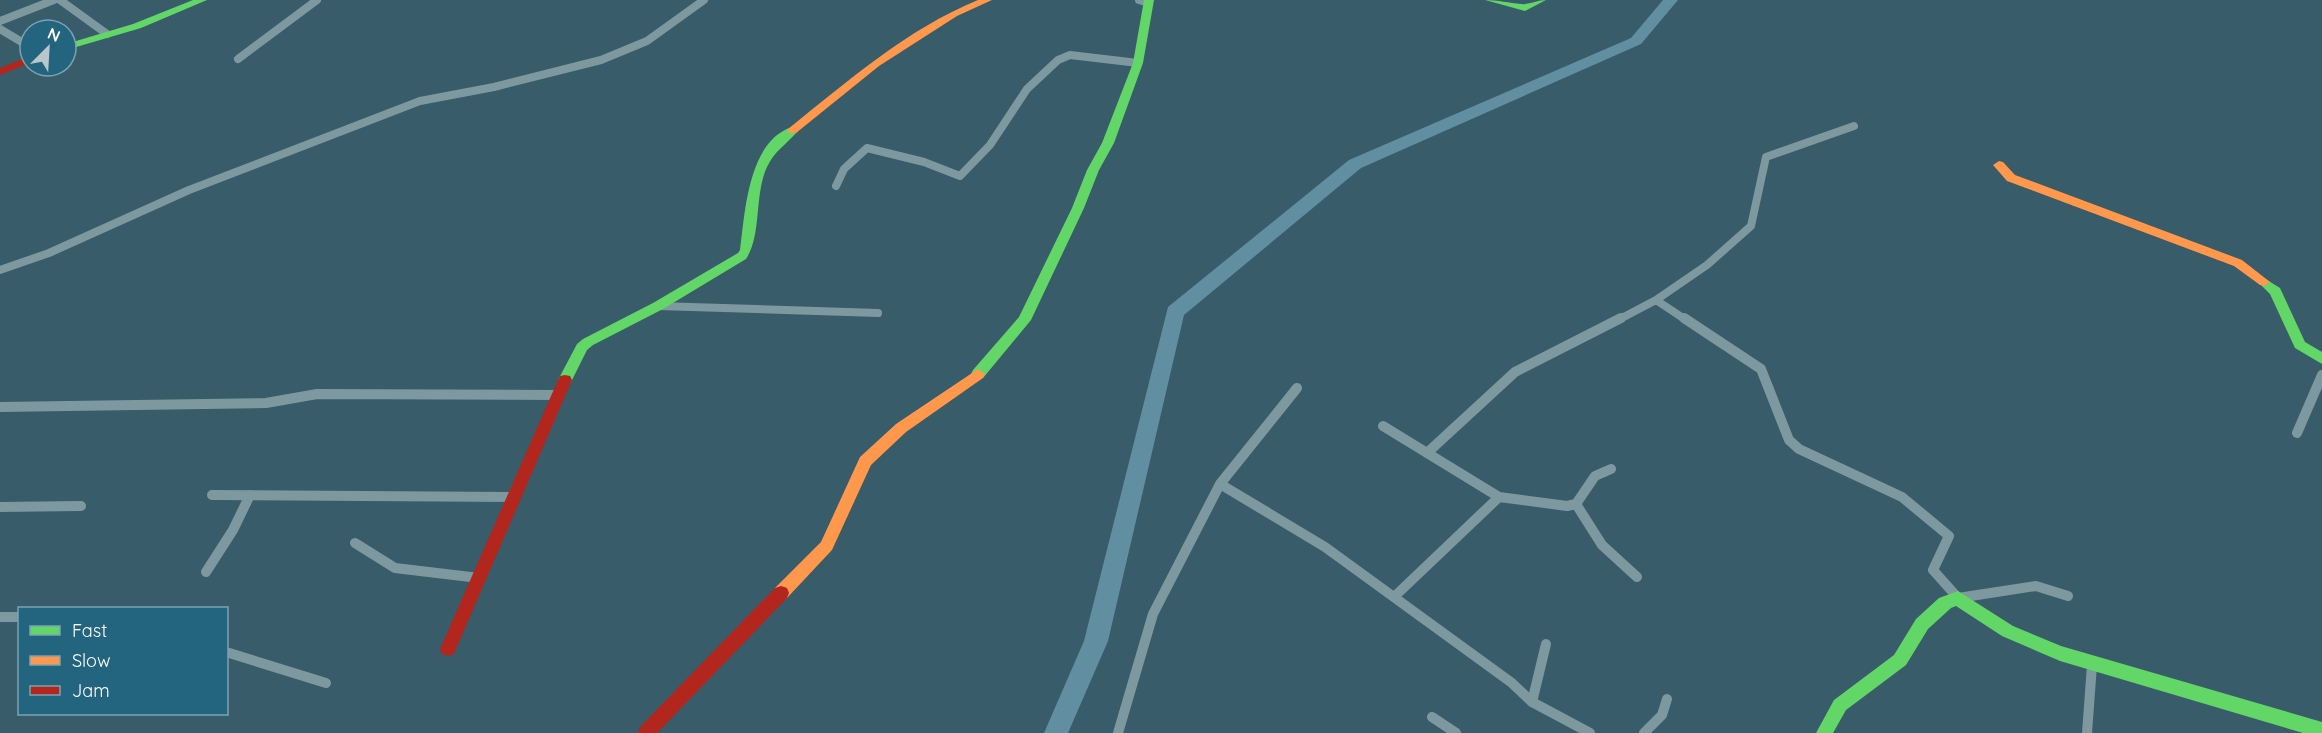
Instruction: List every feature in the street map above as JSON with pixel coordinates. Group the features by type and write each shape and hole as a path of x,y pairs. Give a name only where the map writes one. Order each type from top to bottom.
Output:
{"street":[{"path":"0,21 54,0"},
{"path":"60,0 107,34"},
{"path":"78,43 137,26 202,0"},
{"path":"238,59 317,0"},
{"path":"0,270 49,253 189,190 420,101 494,87 601,60 647,41 704,0"},
{"path":"448,649 558,395 582,347 658,306 744,254 754,196 754,176 769,150 875,64 953,14 987,0"},
{"path":"1490,0 1525,8 1540,0"},
{"path":"646,733 826,546 865,461 901,428 981,372 1024,320 1108,143 1138,63 1146,1"},
{"path":"0,29 18,40"},
{"path":"836,186 844,169 867,148 924,162 960,176 990,145 1027,89 1058,60 1070,55 1138,63"},
{"path":"0,72 18,64"},
{"path":"1427,453 1515,372 1656,300 1707,265 1751,226 1766,157 1854,126"},
{"path":"1998,165 2011,178 2238,263 2275,291 2300,345 2322,359"},
{"path":"1656,300 1761,369 1790,440 1798,449 1902,497 1949,536 1933,570 1936,576 1975,616 1999,630 2092,665 2169,684 2322,730"},
{"path":"658,306 878,314"},
{"path":"2297,433 2322,375"},
{"path":"1118,733 1153,614 1220,484 1297,388"},
{"path":"0,407 266,403 317,394 558,395"},
{"path":"1383,426 1499,497 1567,506 1576,504 1595,476 1611,469"},
{"path":"1220,484 1324,548 1395,597 1512,683 1532,702 1590,733"},
{"path":"212,495 514,496"},
{"path":"206,572 233,530 250,495"},
{"path":"1395,597 1499,497"},
{"path":"1576,504 1592,535 1606,551 1637,577"},
{"path":"0,507 81,506"},
{"path":"355,543 395,568 479,578"},
{"path":"1824,733 1840,705 1899,660 1922,624 1945,603 1958,598 2036,586 2068,596"},
{"path":"0,617 18,617"},
{"path":"1532,702 1546,644"},
{"path":"228,653 326,684"},
{"path":"2087,733 2092,665"},
{"path":"1644,733 1663,716 1667,710 1667,699"},
{"path":"1432,717 1456,733"}],"waterway":[{"path":"1056,733 1096,641 1175,312 1355,164 1636,41 1671,0"}],"traffic: fast":[{"path":"78,43 137,26 202,0"},
{"path":"978,374 1024,320 1078,208 1093,170 1108,143 1138,63 1149,0"},
{"path":"1490,0 1525,8 1541,0"},
{"path":"565,380 582,347 588,342 658,306 742,256 746,250 752,199 760,169 767,155 792,131"},
{"path":"2264,282 2275,291 2300,345 2322,359"},
{"path":"1824,733 1840,705 1900,660 1922,624 1945,603 1958,598 1982,616 2008,631 2060,654 2322,730"}],"traffic: slow":[{"path":"792,131 875,64 953,14 987,0"},
{"path":"1999,165 2011,178 2238,263 2264,282"},
{"path":"781,593 827,546 865,461 901,428 978,374"}],"traffic: jam":[{"path":"0,72 18,64"},
{"path":"448,649 565,380"},
{"path":"646,733 781,593"}]}
